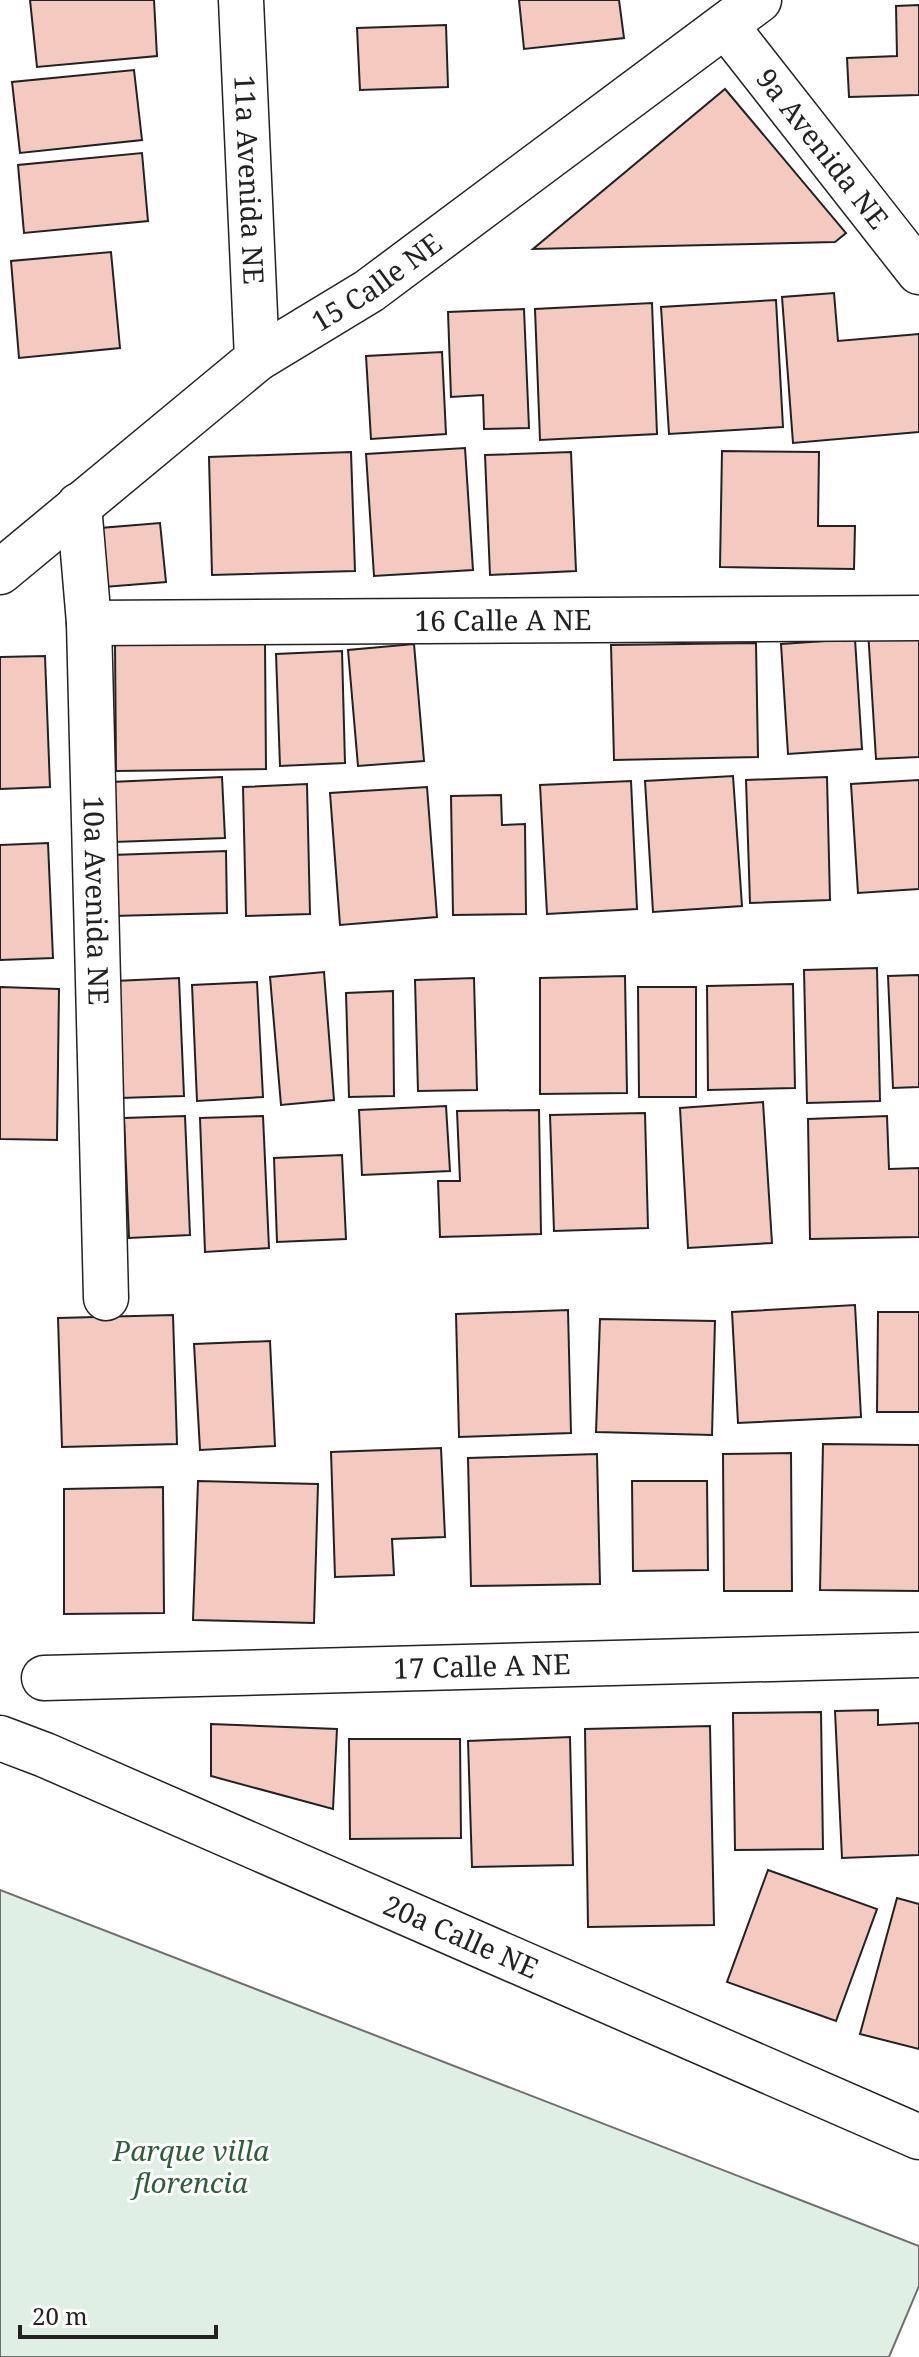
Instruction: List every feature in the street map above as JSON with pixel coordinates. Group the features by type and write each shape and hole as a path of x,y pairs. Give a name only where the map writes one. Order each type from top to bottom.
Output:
{"street":[{"name":"11a Avenida NE","path":"241,0 257,359"},
{"name":"15 Calle NE","path":"0,572 257,359 369,291 743,13"},
{"name":"9a Avenida NE","path":"743,13 919,272"},
{"name":"10a Avenida NE","path":"79,505 89,623 106,1298"},
{"name":"16 Calle A NE","path":"89,623 919,618"},
{"name":"17 Calle A NE","path":"44,1678 919,1655"},
{"name":"20a Calle NE","path":"0,1738 919,2137"}],"green space":[{"name":"Parque villa florencia","path":"0,1890 919,2246 919,2286 889,2357 0,2357"}],"building":[{"path":"30,0 154,0 157,56 37,67"},
{"path":"519,0 619,0 624,38 524,49"},
{"path":"919,5 919,95 849,97 847,58 897,56 896,6"},
{"path":"446,25 448,87 360,90 357,28"},
{"path":"134,70 142,140 20,153 12,82"},
{"path":"725,89 846,233 835,242 533,249"},
{"path":"142,153 148,221 24,233 18,165"},
{"path":"111,252 120,348 19,358 11,261"},
{"path":"834,293 838,341 919,334 919,432 793,443 782,297"},
{"path":"776,300 783,427 669,434 661,307"},
{"path":"652,303 657,434 540,440 535,309"},
{"path":"524,309 529,428 484,429 483,395 451,397 448,312"},
{"path":"442,352 446,434 371,439 366,356"},
{"path":"465,448 473,570 374,576 366,454"},
{"path":"722,451 819,452 818,526 855,526 854,569 720,567"},
{"path":"351,452 355,571 212,575 209,457"},
{"path":"571,452 576,571 490,575 485,455"},
{"path":"160,523 166,582 104,587 100,528"},
{"path":"919,627 919,757 876,759 868,630"},
{"path":"855,639 862,749 788,754 781,644"},
{"path":"265,642 266,769 116,771 115,643"},
{"path":"756,643 758,757 614,760 611,645"},
{"path":"414,644 424,761 358,766 348,650"},
{"path":"342,651 345,763 280,766 276,654"},
{"path":"45,656 50,787 0,789 0,657"},
{"path":"733,776 742,906 653,912 645,781"},
{"path":"222,777 225,838 114,842 111,782"},
{"path":"827,777 830,900 750,903 746,780"},
{"path":"919,780 919,889 858,893 851,784"},
{"path":"631,781 637,909 547,914 540,785"},
{"path":"307,784 310,914 246,916 243,787"},
{"path":"427,787 437,917 340,925 330,793"},
{"path":"501,795 502,825 525,824 526,914 453,915 451,796"},
{"path":"48,843 53,958 0,960 0,845"},
{"path":"226,851 227,913 113,916 112,855"},
{"path":"877,968 880,1101 807,1103 804,970"},
{"path":"324,972 334,1100 281,1105 270,977"},
{"path":"919,975 919,1087 893,1088 888,976"},
{"path":"625,976 627,1093 540,1094 540,978"},
{"path":"179,978 184,1096 120,1098 115,981"},
{"path":"474,978 477,1090 418,1091 415,980"},
{"path":"257,982 263,1097 197,1101 192,985"},
{"path":"793,984 795,1088 708,1090 707,986"},
{"path":"0,987 59,989 57,1140 0,1139"},
{"path":"638,987 696,987 696,1097 639,1097"},
{"path":"393,991 394,1096 349,1097 346,993"},
{"path":"763,1102 772,1243 688,1248 680,1108"},
{"path":"446,1106 450,1171 362,1175 359,1110"},
{"path":"539,1110 541,1234 440,1237 438,1181 460,1181 457,1111"},
{"path":"645,1113 648,1228 554,1231 550,1115"},
{"path":"185,1116 190,1235 129,1238 124,1118"},
{"path":"263,1116 269,1248 205,1252 200,1118"},
{"path":"887,1116 889,1169 919,1168 919,1237 810,1239 808,1119"},
{"path":"342,1155 346,1239 277,1242 274,1158"},
{"path":"855,1305 861,1417 738,1423 732,1312"},
{"path":"568,1310 571,1433 459,1437 456,1314"},
{"path":"878,1312 919,1312 919,1412 877,1412"},
{"path":"173,1315 177,1444 62,1447 58,1318"},
{"path":"600,1319 715,1321 712,1435 596,1432"},
{"path":"270,1341 275,1446 200,1450 194,1344"},
{"path":"823,1444 919,1445 919,1591 820,1590"},
{"path":"441,1448 445,1537 392,1539 394,1575 335,1577 331,1452"},
{"path":"791,1453 792,1591 724,1591 723,1454"},
{"path":"597,1454 600,1584 471,1586 468,1458"},
{"path":"198,1481 318,1484 314,1623 193,1620"},
{"path":"632,1481 707,1481 708,1570 633,1571"},
{"path":"163,1487 164,1613 64,1614 64,1489"},
{"path":"878,1710 878,1725 919,1723 919,1855 842,1858 835,1711"},
{"path":"821,1712 823,1849 735,1850 733,1713"},
{"path":"211,1724 337,1729 333,1809 211,1776"},
{"path":"710,1726 714,1925 588,1927 585,1729"},
{"path":"570,1737 573,1865 472,1867 468,1741"},
{"path":"349,1739 460,1739 461,1838 350,1839"},
{"path":"768,1870 877,1909 836,2021 727,1982"},
{"path":"897,1898 919,1904 919,2049 860,2034"}]}
